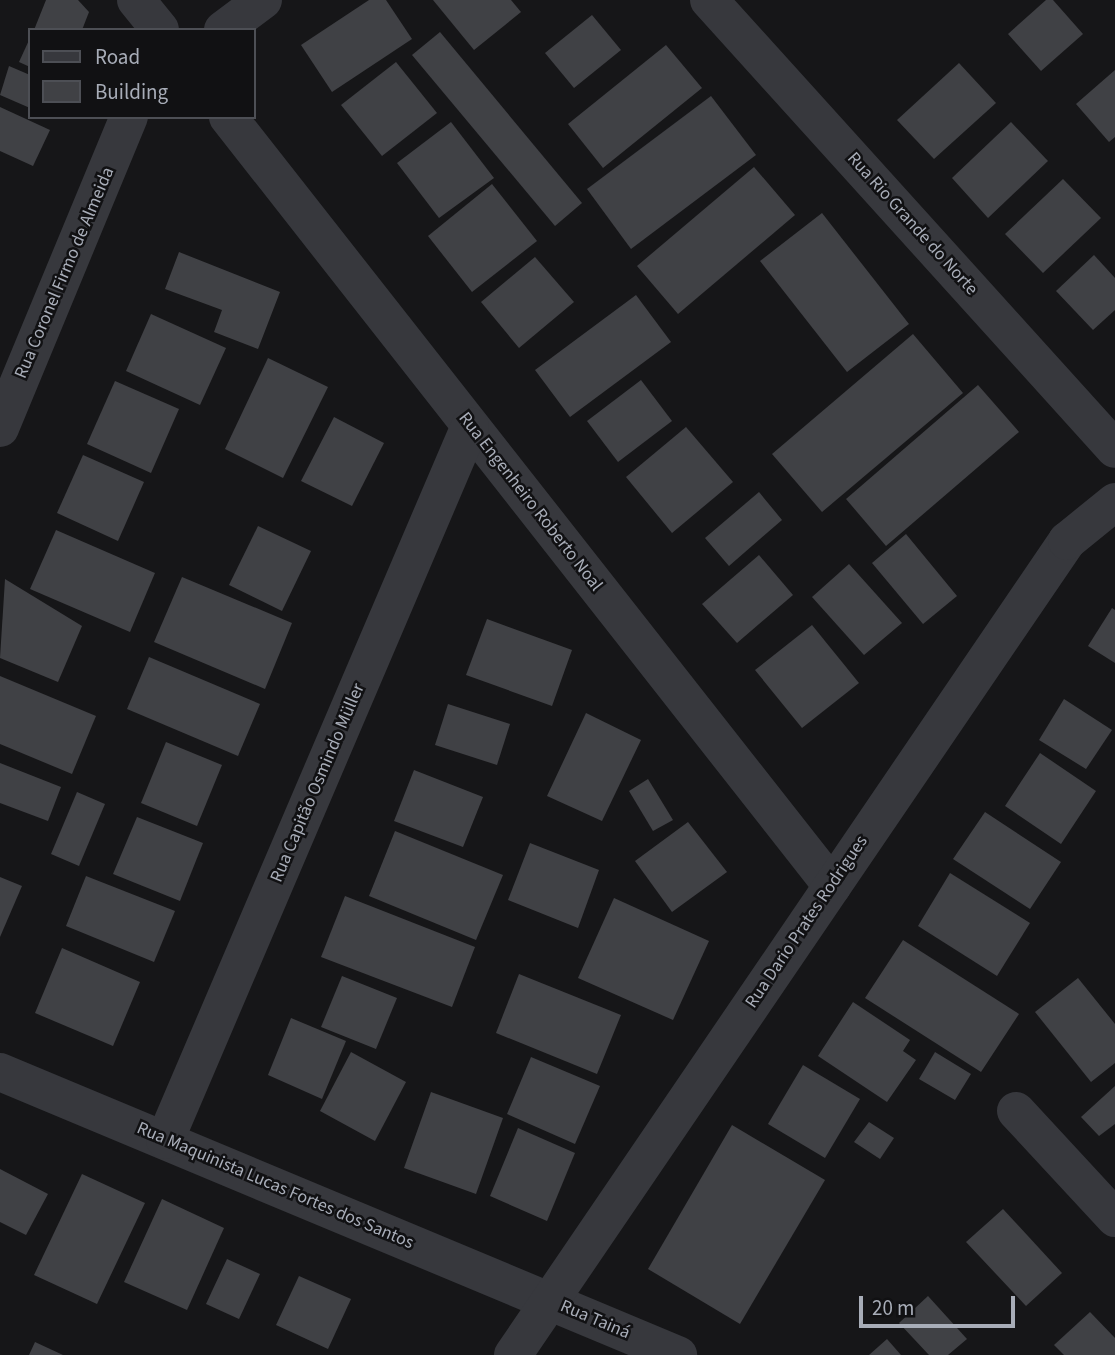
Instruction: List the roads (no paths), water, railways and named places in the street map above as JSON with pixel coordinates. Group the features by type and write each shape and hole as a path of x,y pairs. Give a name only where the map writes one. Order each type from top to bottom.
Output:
{"street":[{"path":"136,0 158,28"},
{"path":"226,28 263,0"},
{"name":"Rua Rio Grande do Norte","path":"709,0 1115,449"},
{"name":"Rua Coronel Firmo de Almeida","path":"0,428 128,119"},
{"name":"Rua Engenheiro Roberto Noal","path":"230,119 832,886"},
{"name":"Rua Capitão Osmindo Müller","path":"165,1140 470,426"},
{"name":"Rua Dario Prates Rodrigues","path":"513,1355 1067,541 1115,502"},
{"name":"Rua Maquinista Lucas Fortes dos Santos","path":"0,1072 550,1301"},
{"path":"1016,1111 1115,1218"},
{"name":"Rua Tainá","path":"550,1301 677,1355"}]}
